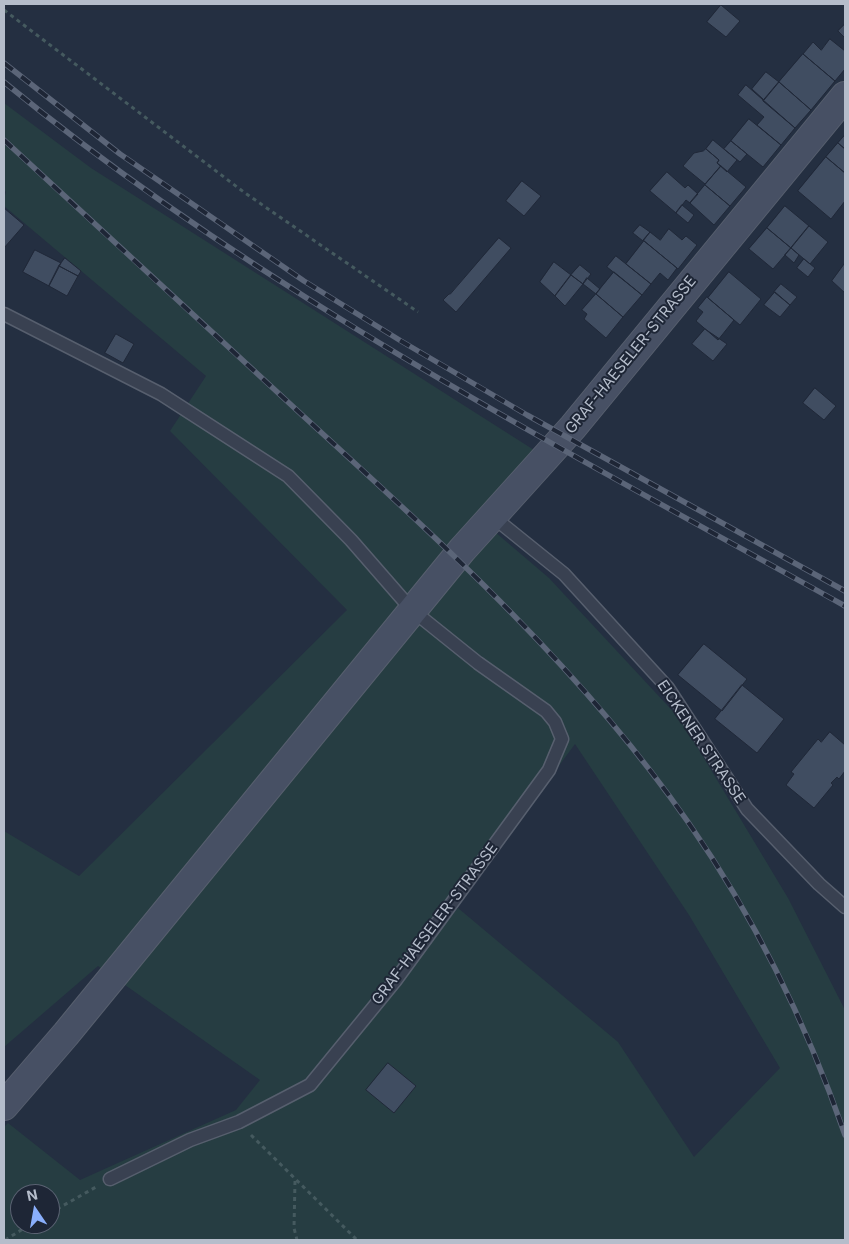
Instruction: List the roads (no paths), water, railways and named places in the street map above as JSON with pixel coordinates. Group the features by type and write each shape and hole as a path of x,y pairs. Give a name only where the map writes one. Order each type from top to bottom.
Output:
{"street":[{"name":"GRAF-HAESELER-STRASSE","path":"4,1106 66,1034 412,610 462,550 573,427 845,96"}],"lane":[{"name":"GRAF-HAESELER-STRASSE","path":"4,314 160,394 288,476 351,540 412,610 478,663 546,711 555,722 562,739 549,770 394,981 310,1085 239,1122 190,1140 110,1179"},
{"name":"EICKENER STRASSE","path":"492,516 564,574 668,688 747,809 819,884 845,906"}],"railway":[{"path":"4,63 120,154 304,281 527,415 845,591"},
{"path":"4,82 102,158 203,230 307,298 412,363 520,425 845,606"},
{"path":"4,140 405,509 506,607 602,711 646,765 688,822 757,934 814,1053 845,1135"}]}
